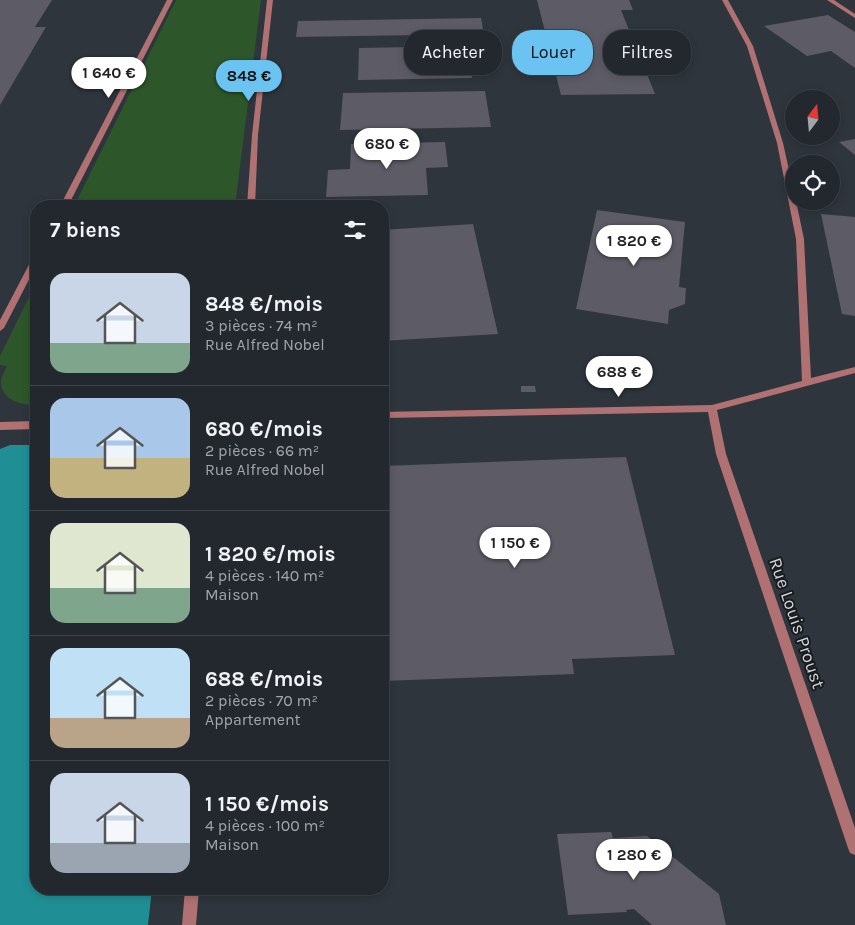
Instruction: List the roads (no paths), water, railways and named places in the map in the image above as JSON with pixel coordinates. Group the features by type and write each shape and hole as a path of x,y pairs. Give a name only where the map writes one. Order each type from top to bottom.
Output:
{"street":[{"path":"67,200 170,0"},
{"path":"251,200 255,135 270,0"},
{"path":"725,0 750,46 780,143 800,239 807,382"},
{"path":"830,0 855,16"},
{"path":"0,328 30,270"},
{"path":"389,416 712,408 855,370"},
{"name":"Rue Louis Proust","path":"712,408 721,454 855,848"},
{"path":"0,426 30,425"},
{"path":"189,925 192,895"}],"water":[{"path":"10,445 30,445 30,895 151,895 148,925 0,925 0,449"}]}
